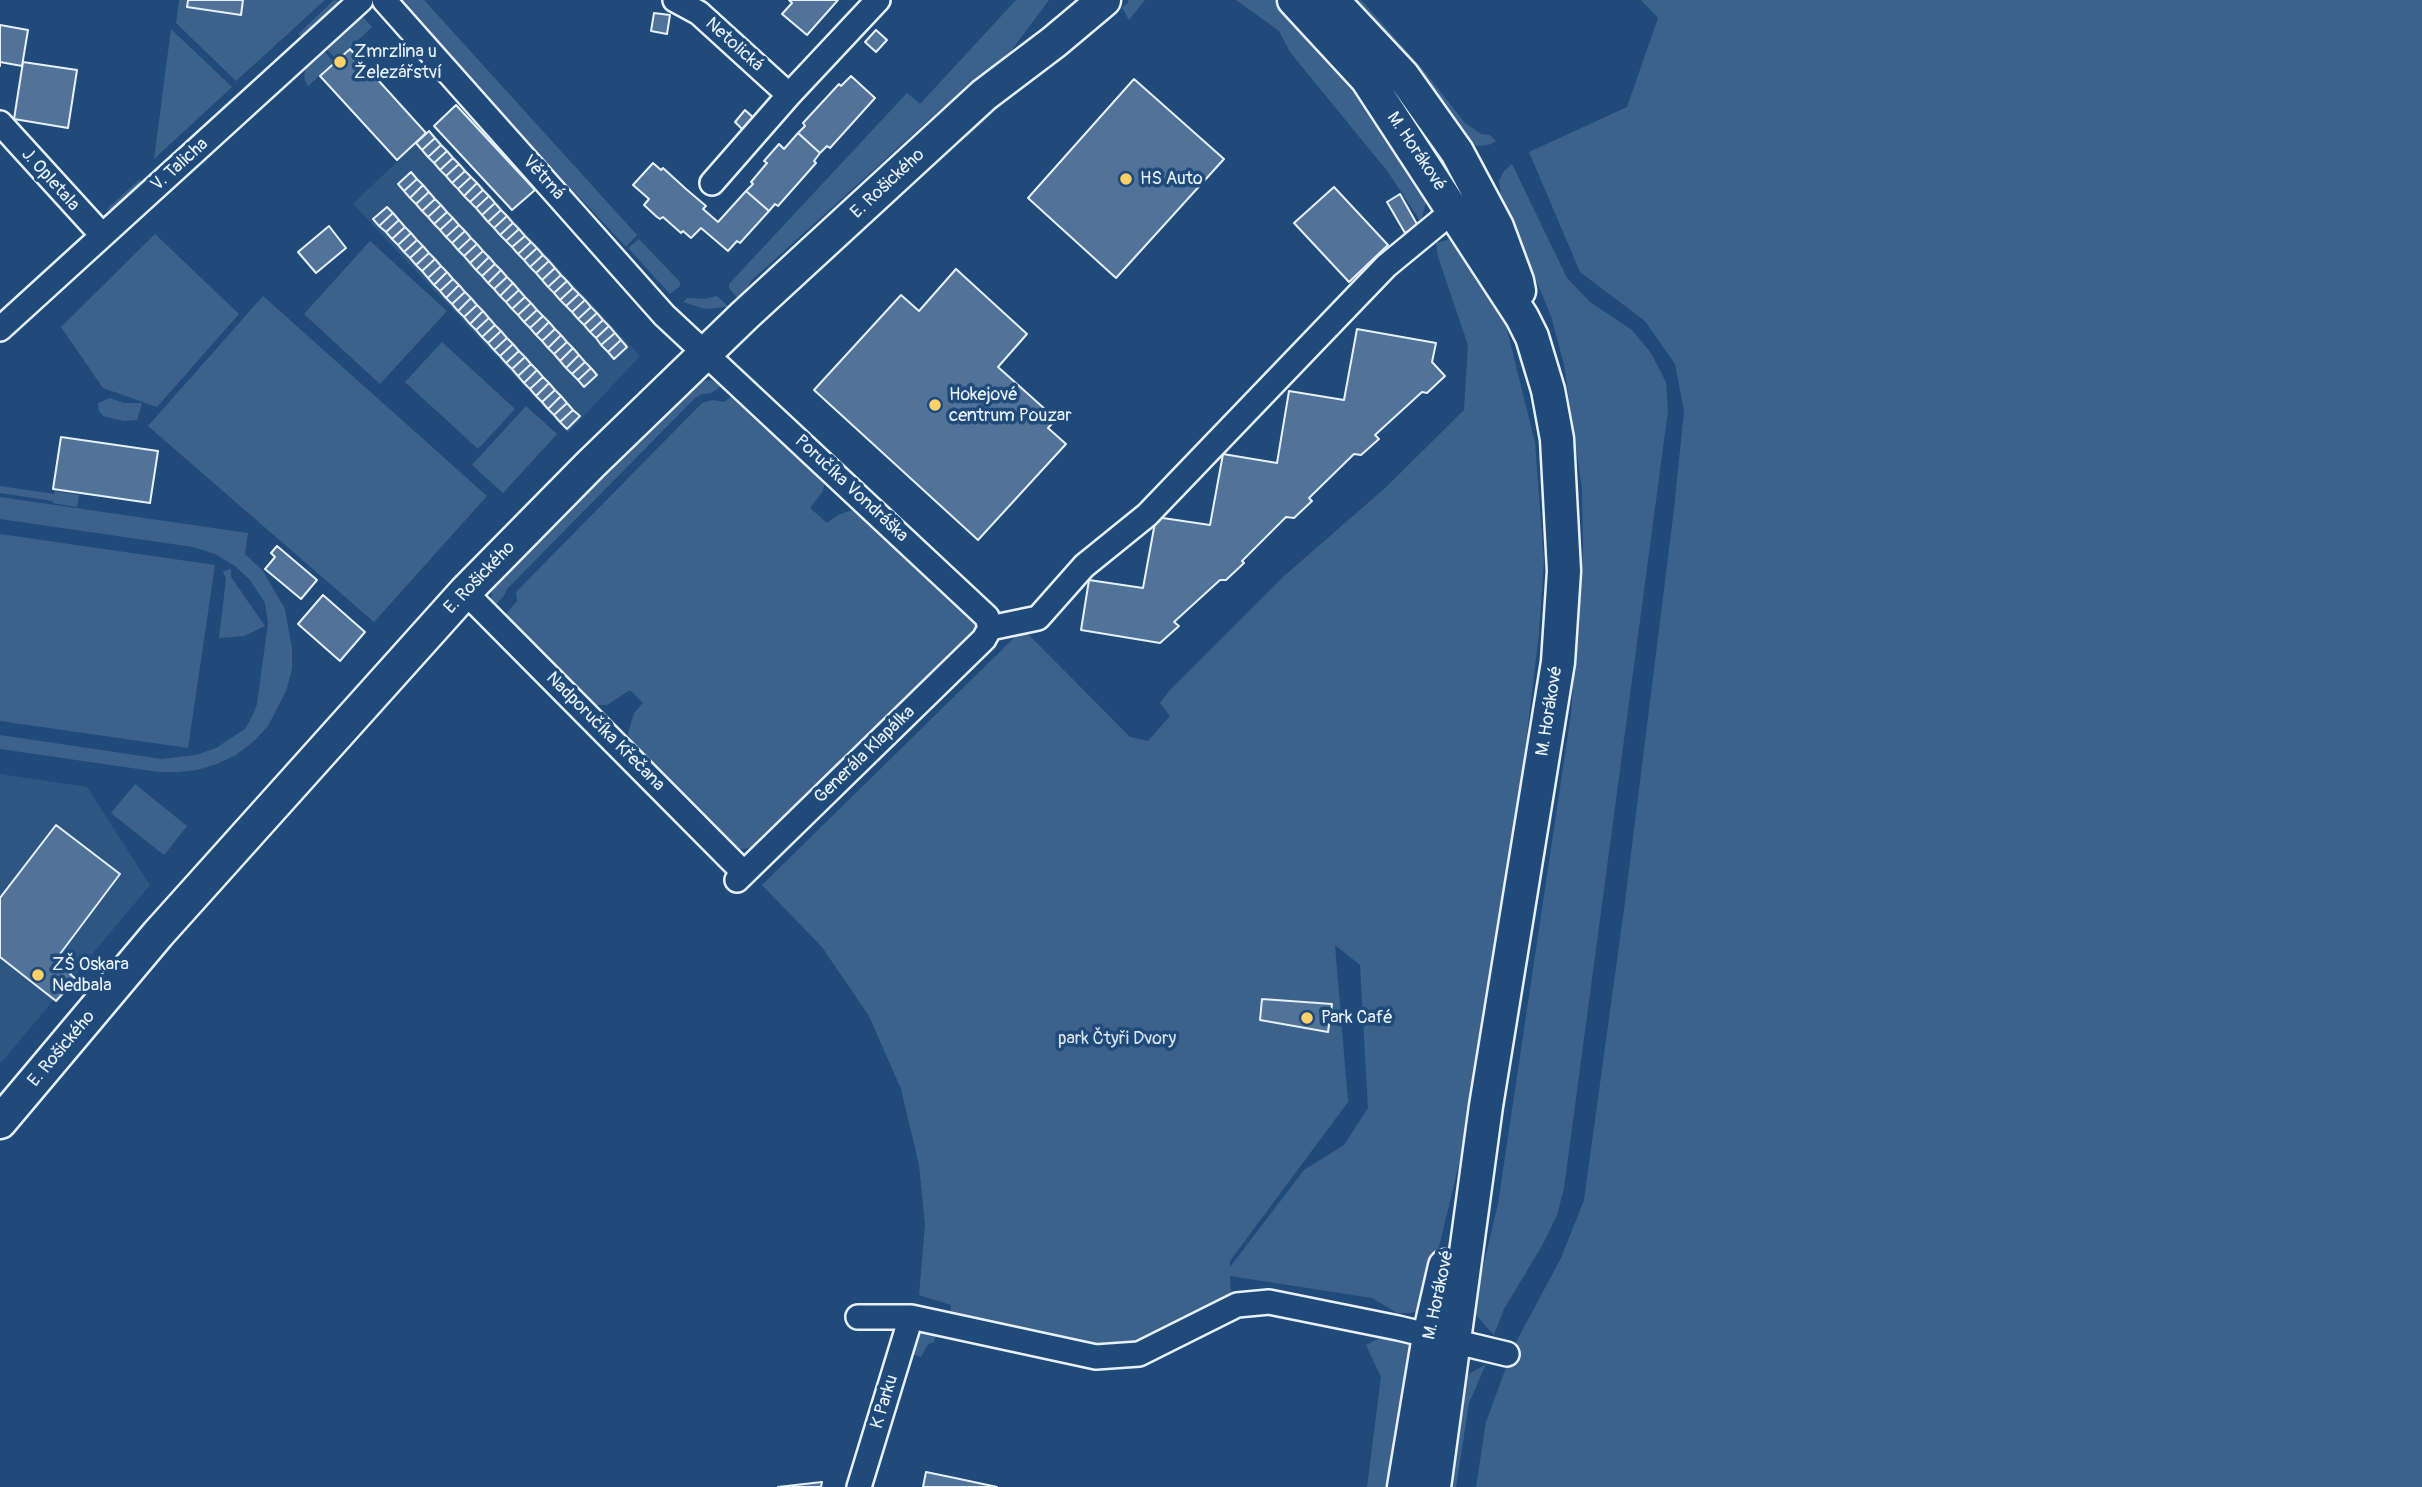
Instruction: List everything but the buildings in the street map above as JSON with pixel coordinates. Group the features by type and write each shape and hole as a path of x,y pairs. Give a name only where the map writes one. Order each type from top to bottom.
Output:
{"street":[{"name":"V. Talicha","path":"0,329 361,0"},
{"name":"Větrná","path":"384,0 664,315 704,354"},
{"name":"Netolická","path":"676,0 699,13 789,95"},
{"path":"712,183 878,0"},
{"name":"E. Rošického","path":"1006,78 1036,37 1070,0"},
{"name":"E. Rošického","path":"0,1122 158,934 465,592 704,354 957,120 1104,0"},
{"name":"M. Horákové","path":"1294,0 1367,79 1522,317 1536,350 1558,439 1564,571 1558,662 1486,1106 1451,1238 1441,1339 1434,1487"},
{"name":"M. Horákové","path":"1332,0 1403,76 1457,152 1497,227 1517,281 1522,317"},
{"name":"J. Opletala","path":"0,123 102,235"},
{"path":"990,628 1038,618 1084,566 1147,515 1386,266 1454,210"},
{"name":"Poručíka Vondráška","path":"704,354 736,380 987,617 990,628"},
{"name":"Nadporučíka Křečana","path":"465,592 740,877"},
{"name":"Generála Klapálka","path":"740,877 984,639 990,628"},
{"path":"858,1317 911,1317 1096,1357 1139,1354 1237,1305 1269,1302 1373,1322 1507,1354"},
{"name":"K Parku","path":"859,1487 911,1317"},
{"name":"M. Horákové","path":"1404,1487 1441,1339"}],"shaded area":[{"path":"430,130 640,356 568,433 353,204"},
{"name":"ZŠ Oskara Nedbala","path":"0,774 87,787 150,885 0,1064"}],"green space":[{"path":"179,0 186,0 186,7 241,16 244,0 325,0 236,81 176,23"},
{"path":"334,0 343,2 306,38 298,34"},
{"path":"394,0 424,0 637,235 626,247"},
{"path":"1016,0 1049,0 1002,63 961,100 944,106 751,281 740,301 729,288 729,284 907,93 920,104"},
{"path":"1128,0 1145,0 1129,20 1122,7"},
{"path":"1236,0 1276,0 1348,75 1427,197 1421,222 1388,172 1290,52 1279,31"},
{"path":"1350,0 1361,0 1421,67 1465,123 1481,134 1490,135 1496,141 1477,146 1466,141"},
{"path":"1641,0 2422,0 2422,1487 1476,1487 1486,1422 1514,1346 1561,1258 1584,1200 1625,902 1684,411 1675,364 1645,321 1580,272 1529,152 1627,107 1658,18"},
{"path":"361,15 372,27 337,60 324,46"},
{"path":"171,29 232,87 154,159"},
{"path":"1066,45 966,138 966,130"},
{"path":"321,48 334,62 308,86 304,78 306,64"},
{"path":"1512,164 1567,278 1590,302 1632,330 1651,353 1666,382 1668,411 1564,1188 1557,1215 1504,1309 1494,1335 1477,1316 1475,1301 1498,1204 1571,714 1583,548 1582,489 1564,365 1551,316 1501,196 1499,181 1504,171"},
{"path":"140,179 143,187 118,208 106,210"},
{"path":"155,234 239,314 157,407 103,388 61,327"},
{"name":"park Čtyři Dvory","path":"1454,238 1464,247 1505,322 1535,442 1544,561 1539,633 1525,751 1472,1110 1424,1309 1397,1313 1372,1298 1230,1276 1231,1297 1135,1344 1098,1347 950,1315 951,1305 919,1295 925,1225 919,1165 901,1089 869,1016 822,947 762,885 1023,629 1130,737 1148,741 1170,716 1160,703 1170,690 1283,577 1385,488 1464,410 1468,345 1438,257 1436,243","holes":["1335,945 1360,965 1368,1108 1344,1145 1304,1170 1230,1267 1230,1261 1348,1102"]},
{"path":"639,239 680,282 680,286 670,294 628,248"},
{"path":"370,241 447,311 380,384 304,314"},
{"path":"263,296 487,496 374,622 148,426"},
{"path":"717,296 729,307 705,309 683,302 687,298 705,299"},
{"path":"442,342 515,409 478,449 405,382"},
{"path":"710,380 723,385 711,393 695,398 508,588 495,606 491,597 493,580 697,382"},
{"path":"733,395 820,476 824,484 823,491 810,508 827,523 838,515 855,509 868,514 978,623 977,635 753,848 737,849 627,737 634,713 643,703 630,690 607,705 596,705 505,615 517,601 516,592 702,403 713,400 724,402"},
{"path":"110,398 124,403 142,403 137,420 124,421 103,416 98,403"},
{"path":"526,406 557,434 503,493 472,465"},
{"path":"0,486 79,495 77,507 0,493"},
{"path":"0,497 248,533 245,554 263,571 285,609 292,649 292,669 286,691 268,726 236,755 197,770 178,772 159,772 0,749 0,735 162,759 196,755 216,748 245,729 253,715 257,704 268,623 265,603 250,580 235,566 215,554 193,547 0,519"},
{"path":"0,534 215,565 188,748 0,721"},
{"path":"231,569 231,577 265,626 244,636 219,638 226,579 223,571"},
{"path":"135,784 187,826 164,855 111,813"},
{"path":"938,1327 934,1342 928,1344 921,1357 908,1353 920,1334"},
{"path":"1384,1336 1403,1338 1416,1354 1397,1487 1367,1487 1381,1377 1366,1345"},
{"path":"1486,1364 1469,1403 1456,1487 1447,1487 1464,1381 1469,1374"}],"place":[{"name":"Zmrzlina u Železářství","path":"340,62"},
{"name":"HS Auto","path":"1126,179"},
{"name":"Hokejové centrum Pouzar","path":"935,405"},
{"name":"ZŠ Oskara Nedbala","path":"38,975"},
{"name":"Park Café","path":"1307,1018"}]}
